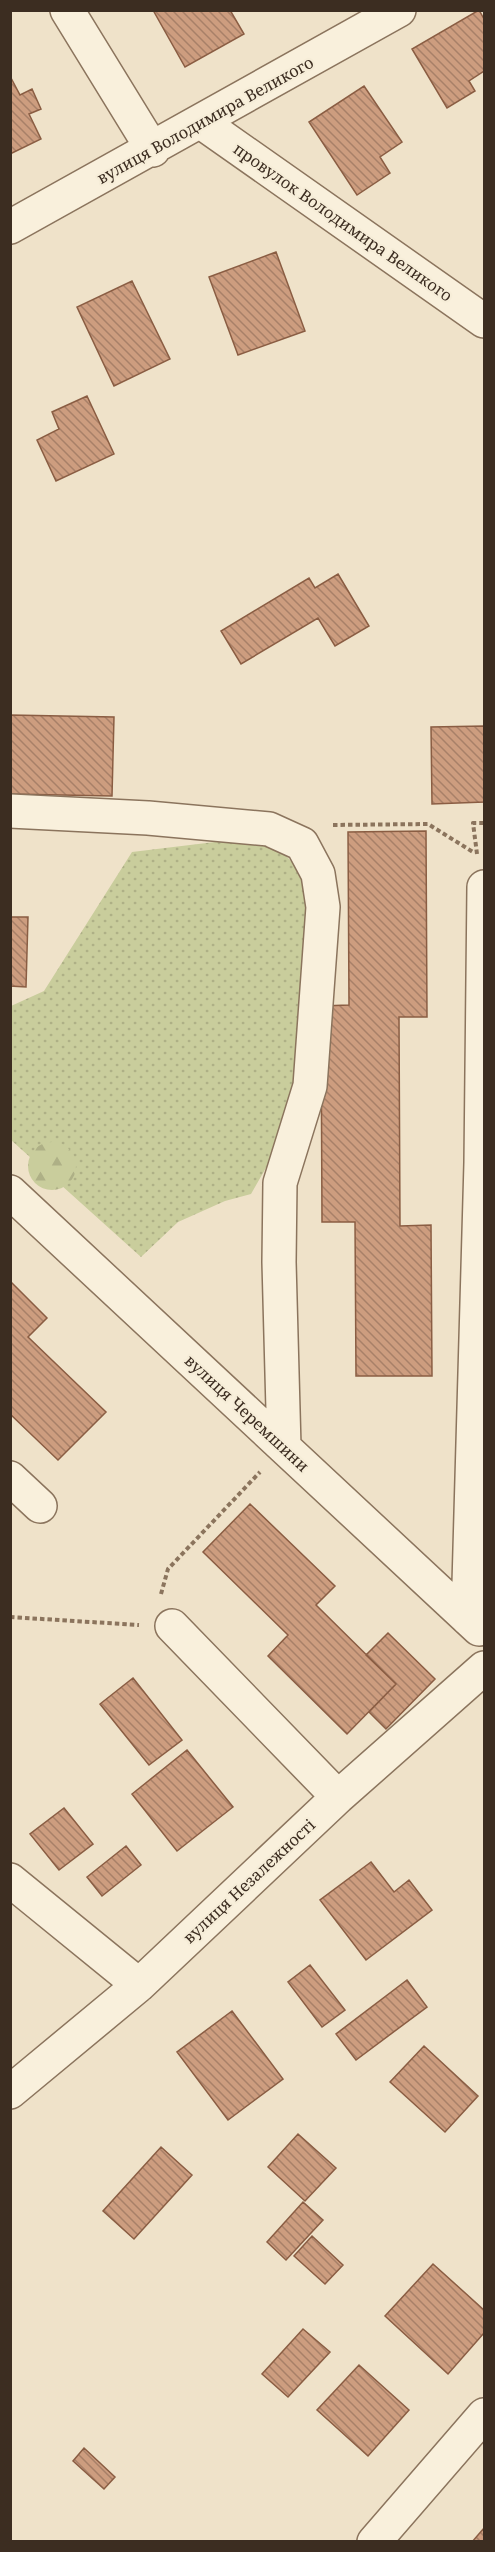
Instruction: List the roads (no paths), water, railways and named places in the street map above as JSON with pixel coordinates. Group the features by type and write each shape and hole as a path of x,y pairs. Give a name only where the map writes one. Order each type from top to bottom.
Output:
{"street":[{"path":"67,10 153,150"},
{"name":"вулиця Володимира Великого","path":"10,227 153,150 399,10"},
{"name":"провулок Володимира Великого","path":"201,122 484,321"},
{"path":"10,812 148,818 269,829 302,844 318,874 323,907 310,1086 280,1183 279,1262 284,1447"},
{"path":"476,1627 484,887"},
{"name":"вулиця Черемшини","path":"10,1192 476,1627"},
{"path":"10,1478 40,1506"},
{"path":"172,1626 338,1797"},
{"name":"вулиця Незалежності","path":"10,2092 139,1985 338,1797 484,1668"},
{"path":"10,1880 139,1985"},
{"path":"374,2541 484,2415"}]}
